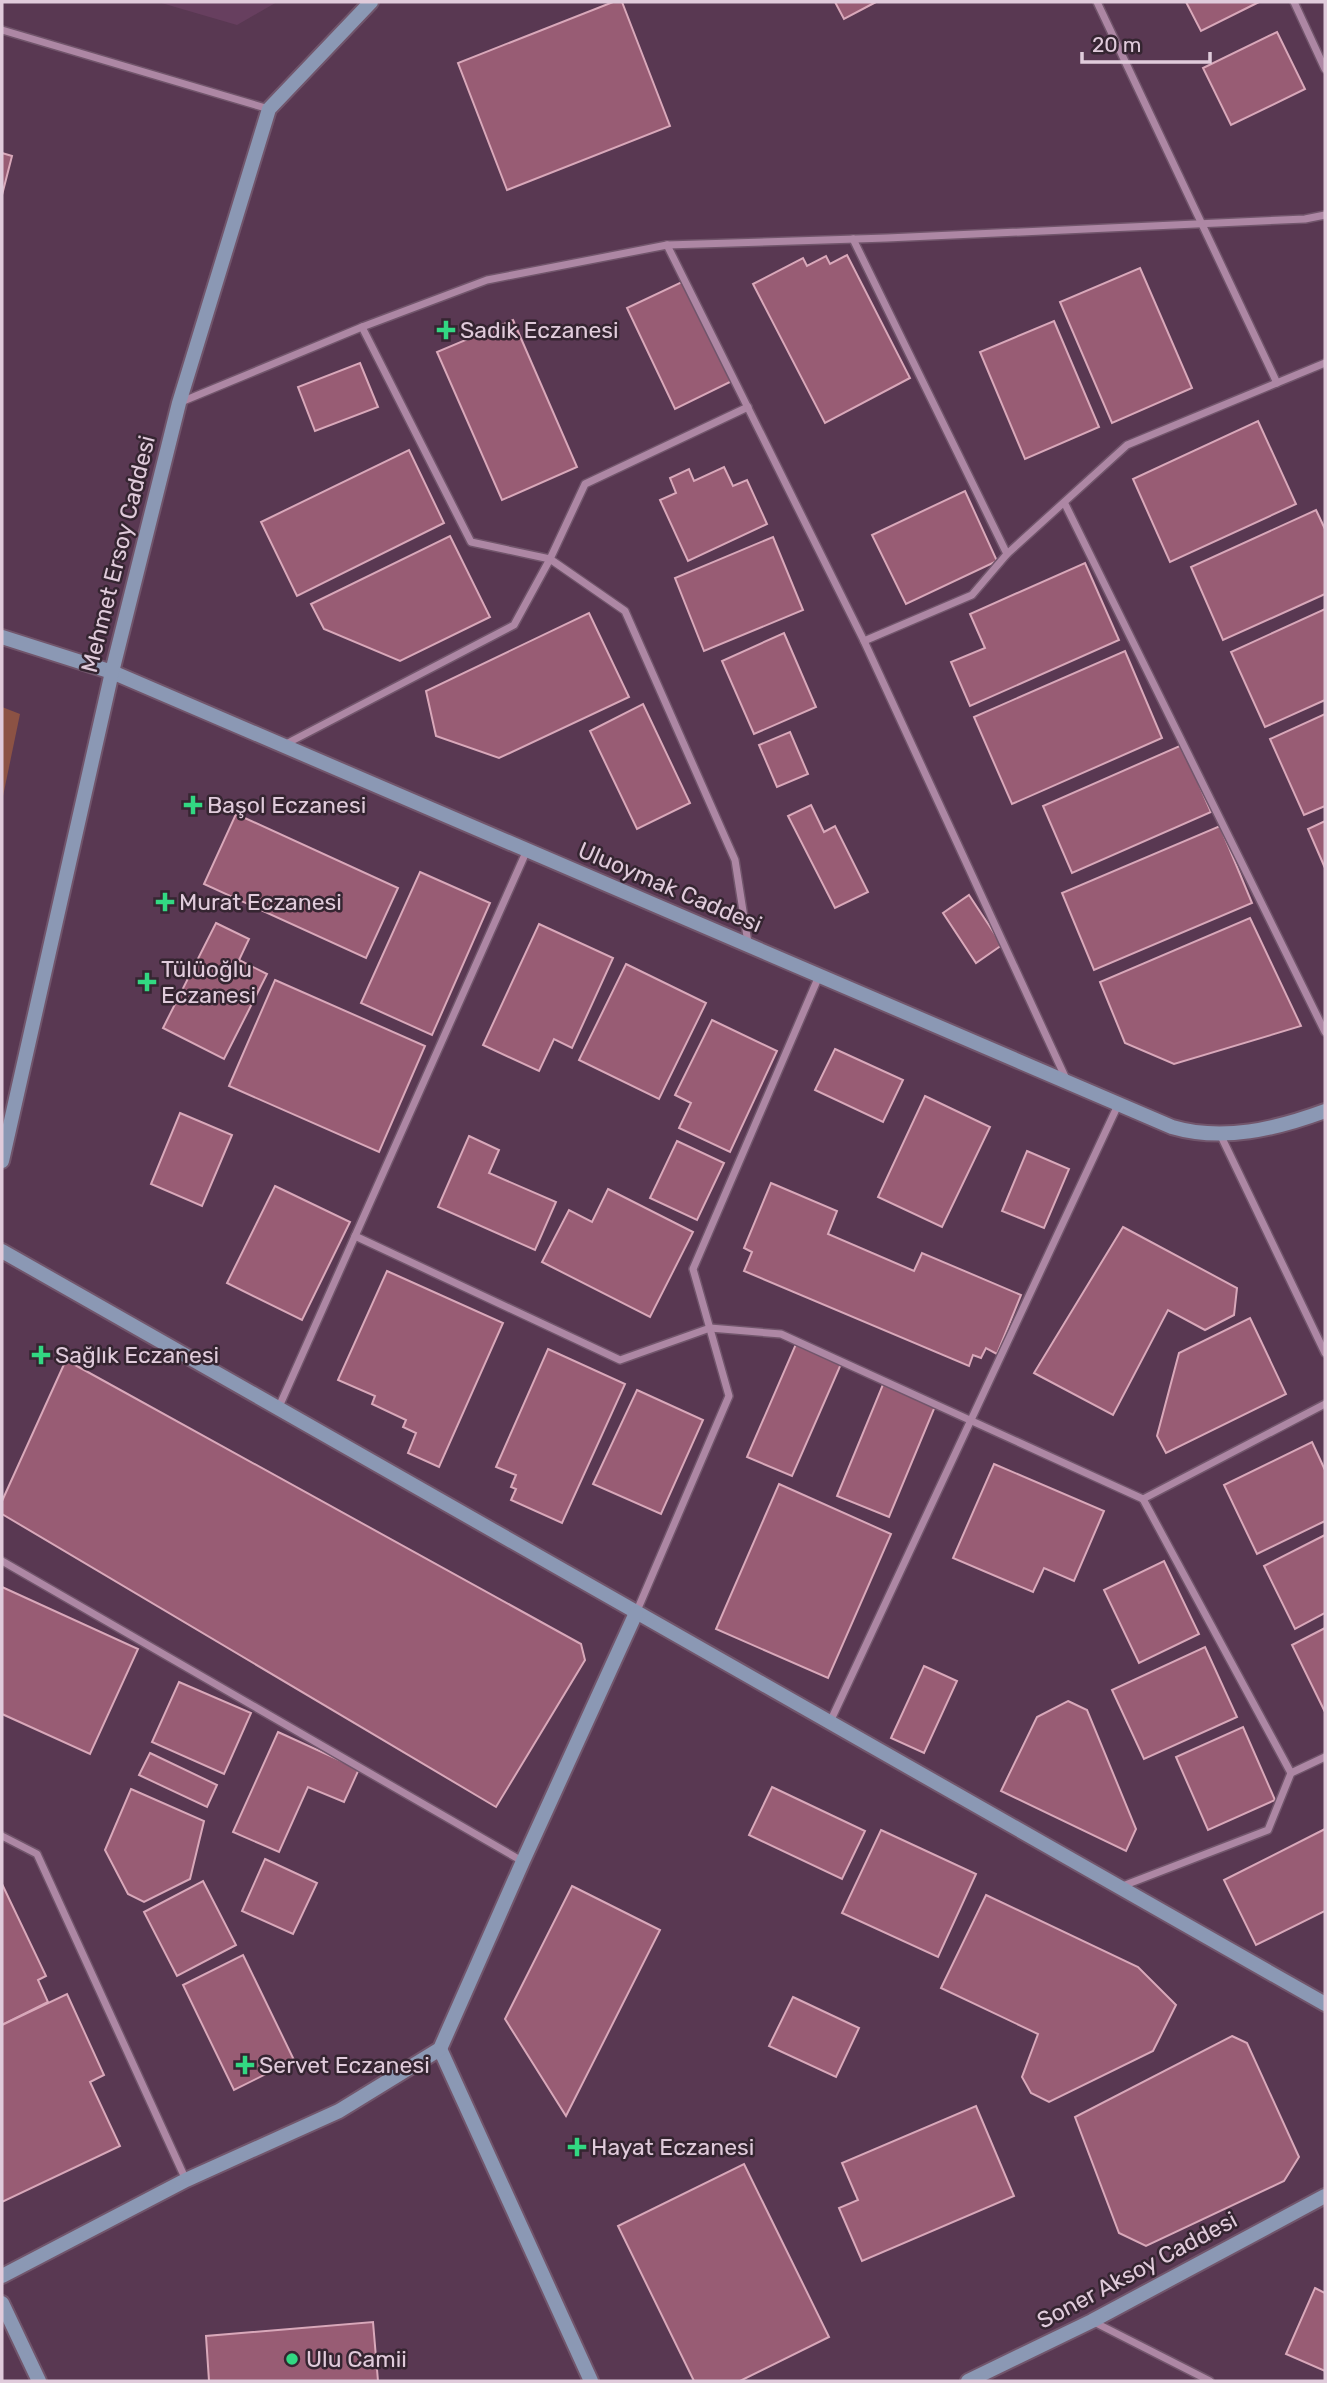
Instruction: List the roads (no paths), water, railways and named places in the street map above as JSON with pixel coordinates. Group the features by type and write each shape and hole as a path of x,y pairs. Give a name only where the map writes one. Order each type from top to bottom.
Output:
{"street":[{"name":"Mehmet Ersoy Caddesi","path":"2,1161 112,672 179,403 269,109 371,2"},
{"path":"1097,2 1277,383"},
{"path":"1294,2 1325,69"},
{"path":"2,30 269,109"},
{"path":"179,403 362,327 487,280 667,244 1202,224 1305,219 1325,215"},
{"path":"853,239 1007,554"},
{"path":"667,244 864,641 1067,1082"},
{"path":"362,327 471,542 550,559 625,611 735,860 748,945"},
{"path":"864,641 972,595 1007,554 1127,445 1325,363"},
{"path":"284,745 514,625 550,559 585,484 748,407"},
{"path":"1065,503 1325,1032"},
{"name":"Uluoymak Caddesi","path":"2,637 112,672 1172,1127 1195,1134 1254,1131 1294,1122 1325,1111"},
{"path":"278,1409 527,850"},
{"path":"2,2276 186,2179 339,2111 440,2049 636,1613 730,1396 693,1269 820,976"},
{"path":"830,1723 1119,1104"},
{"path":"1220,1134 1325,1353"},
{"path":"355,1236 620,1360 710,1328 781,1334 1143,1499 1291,1773"},
{"path":"2,1251 1325,2004"},
{"path":"1143,1499 1325,1404"},
{"path":"2,1562 523,1861"},
{"path":"1119,1887 1268,1830 1291,1773 1325,1757"},
{"path":"2,1836 37,1854 186,2179"},
{"path":"440,2049 591,2381"},
{"name":"Soner Aksoy Caddesi","path":"968,2381 1092,2321 1325,2196"},
{"path":"2,2303 39,2381"},
{"path":"1092,2321 1210,2381"}],"place":[{"name":"Sadık Eczanesi","path":"446,330"},
{"name":"Başol Eczanesi","path":"193,805"},
{"name":"Murat Eczanesi","path":"165,902"},
{"name":"Tülüoğlu Eczanesi","path":"147,982"},
{"name":"Sağlık Eczanesi","path":"41,1355"},
{"name":"Servet Eczanesi","path":"245,2065"},
{"name":"Hayat Eczanesi","path":"577,2147"},
{"name":"Ulu Camii","path":"292,2359"}]}
